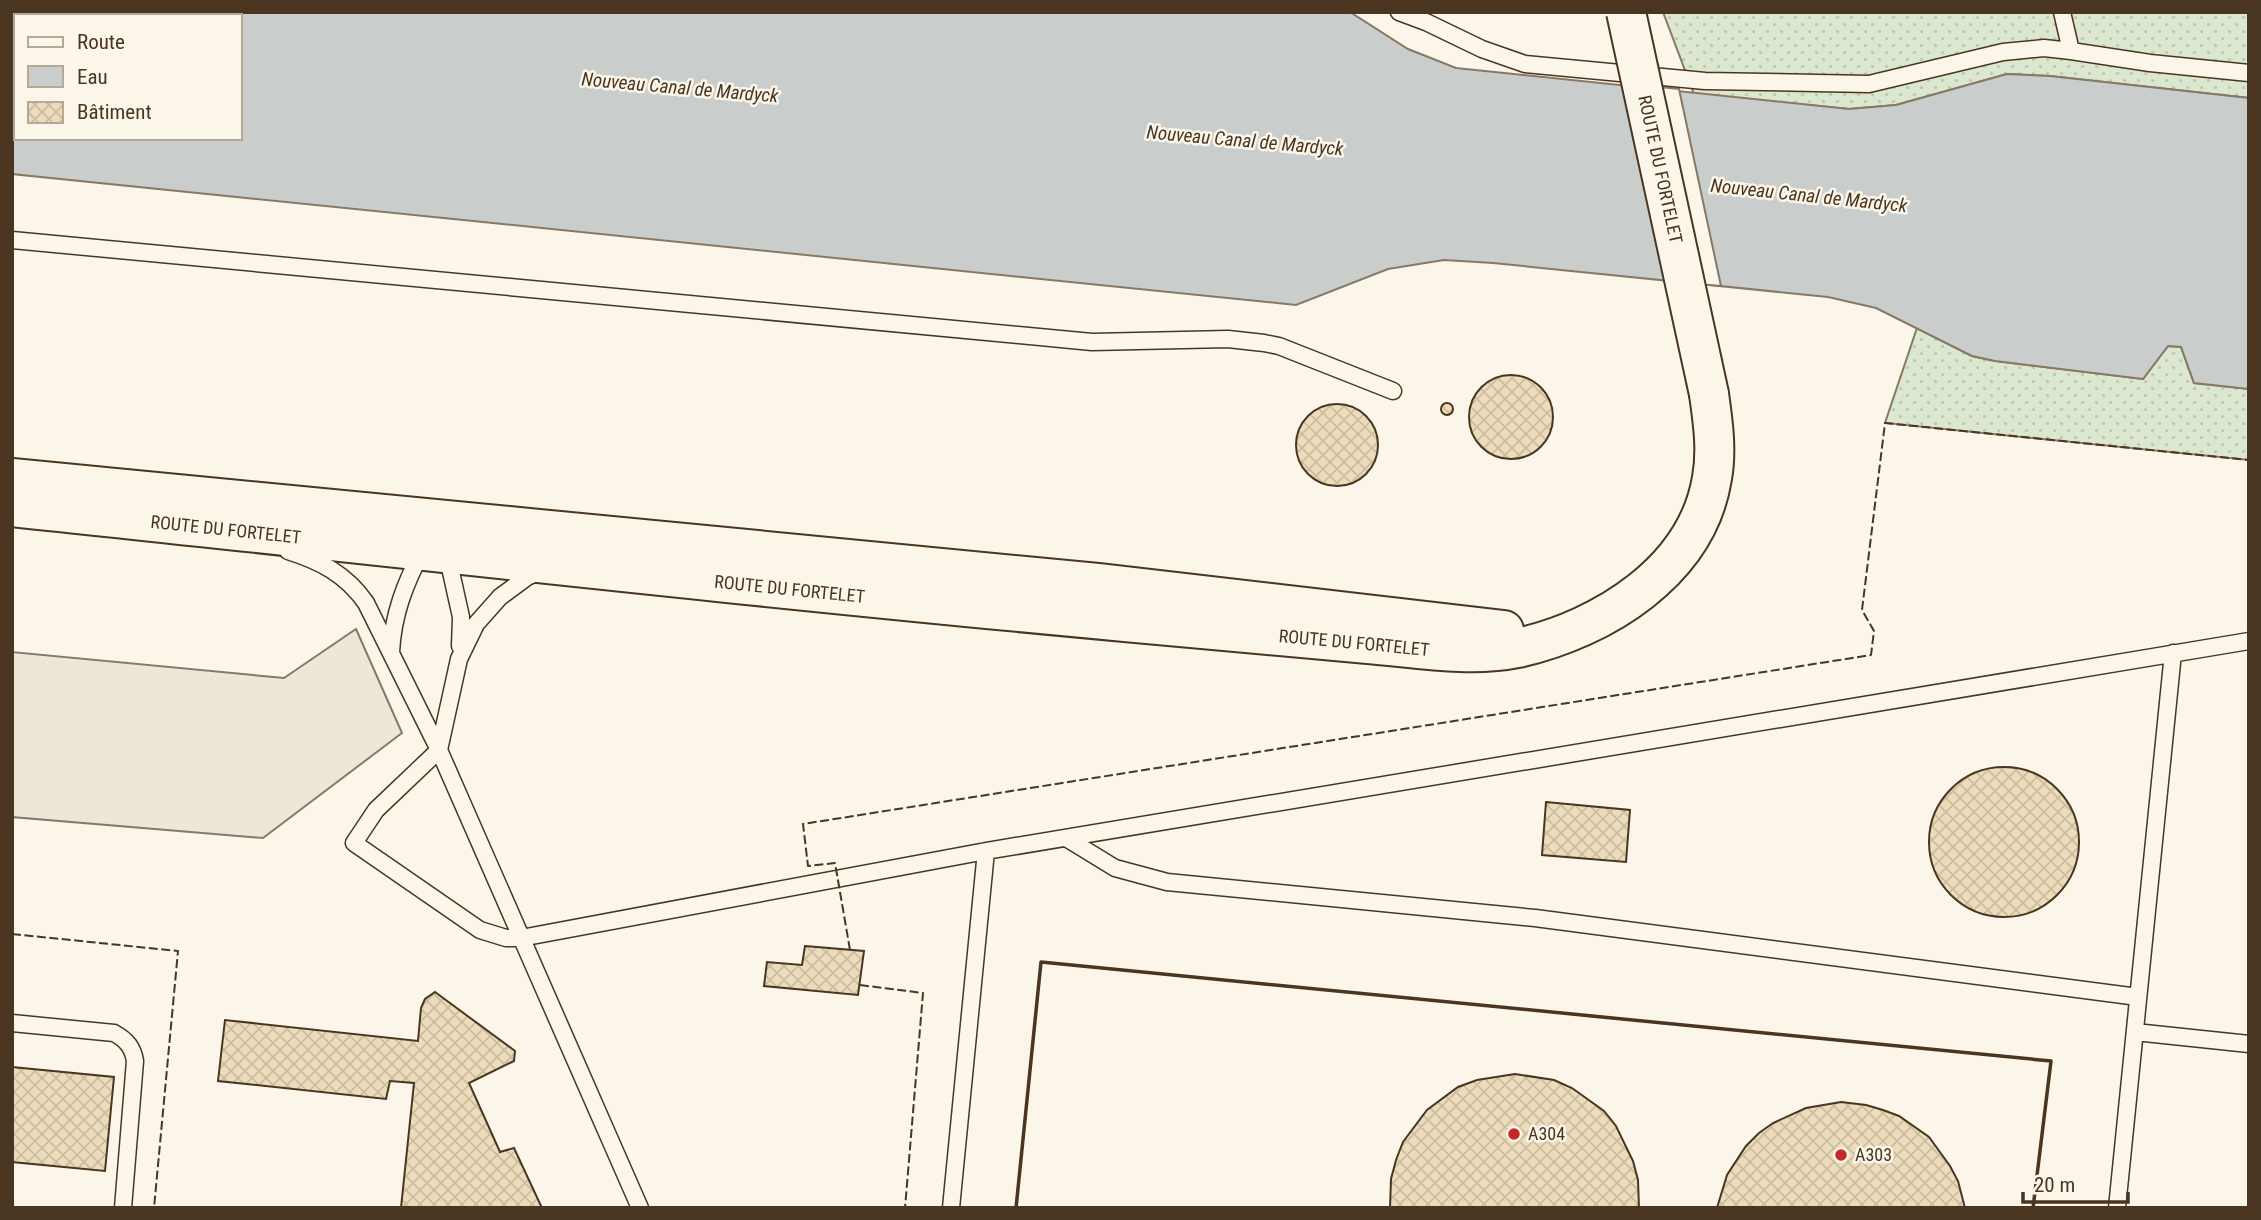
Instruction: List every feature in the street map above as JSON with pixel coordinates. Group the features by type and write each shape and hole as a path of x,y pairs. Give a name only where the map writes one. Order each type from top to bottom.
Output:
{"main road":[{"name":"ROUTE DU FORTELET","path":"12,478 435,538 560,565 1083,618 1430,649 1508,649 1603,617 1644,589 1665,569 1696,526 1712,480 1714,433 1709,394 1626,12"},
{"name":"ROUTE DU FORTELET","path":"12,507 222,529 435,538 1098,583 1515,631 1565,632"}],"lane":[{"path":"1399,12 1482,49 1525,64 1705,81 1869,84 2003,52 2044,48 2249,73"},
{"path":"2062,12 2071,51"},
{"path":"12,240 1092,342 1247,340 1279,346 1393,391"},
{"path":"222,529 302,555 328,567 358,592 366,603 439,750 640,1208"},
{"path":"391,654 393,626 400,599 435,538"},
{"path":"435,538 461,617 459,659 439,750 376,810 354,843 480,930 506,938 521,938 986,851 2249,641"},
{"path":"459,659 476,624 493,603 527,578 560,565"},
{"path":"2117,1208 2173,653"},
{"path":"1066,838 1115,868 1167,882 1535,918 2138,997"},
{"path":"951,1208 986,851"},
{"path":"12,1023 114,1033 129,1043 135,1061 122,1208"},
{"path":"2135,1032 2249,1044"}],"green space":[{"path":"1663,12 2249,12 2249,98 2050,76 2007,74 1896,105 1849,109 1694,94"},
{"path":"1917,328 1972,356 2143,379 2168,346 2181,347 2194,383 2249,389 2249,460 1885,423"}],"shaded area":[{"path":"356,629 402,733 263,838 12,817 12,652 284,678"}],"water":[{"name":"Nouveau Canal de Mardyck","path":"12,12 1350,12 1408,49 1456,68 1849,109 1896,105 2007,74 2050,76 2249,98 2249,389 2194,383 2181,347 2168,346 2143,379 1995,361 1972,356 1876,308 1828,297 1493,263 1444,260 1388,269 1296,305 12,174"}],"pier":[{"path":"1623,83 1679,89 1721,286 1665,281"}],"building":[{"path":"1511,375 1534,382 1546,394 1553,417 1546,440 1534,452 1511,459 1488,452 1476,440 1469,417 1476,394 1488,382"},
{"path":"1447,403 1453,409 1447,415 1441,409"},
{"path":"1329,404 1345,404 1360,411 1371,422 1378,437 1375,461 1366,474 1345,486 1329,486 1314,479 1303,468 1296,453 1296,437 1303,422 1314,411"},
{"path":"2004,767 2033,772 2057,789 2074,813 2079,842 2074,871 2057,895 2033,912 2004,917 1975,912 1951,895 1934,871 1929,842 1934,813 1951,789 1975,772"},
{"path":"1546,802 1630,810 1626,862 1542,855"},
{"path":"805,946 864,951 858,995 764,986 767,962 802,965"},
{"path":"435,992 515,1051 514,1061 469,1083 500,1152 514,1148 542,1208 401,1208 414,1083 390,1081 386,1099 218,1081 225,1020 418,1041 421,1008 425,999"},
{"path":"12,1067 114,1077 105,1171 12,1162"},
{"name":"A304","path":"1515,1074 1554,1080 1572,1088 1604,1111 1616,1126 1633,1161 1638,1180 1639,1208 1390,1208 1391,1179 1396,1160 1403,1142 1427,1110 1458,1087 1477,1080"},
{"name":"A303","path":"1841,1102 1866,1105 1899,1116 1929,1137 1958,1181 1965,1208 1717,1208 1727,1175 1746,1146 1759,1133 1773,1123 1806,1108"}],"fence":[{"path":"850,950 835,863 808,866 803,824 1871,655 1874,631 1862,610 1885,423 2249,460"},
{"path":"12,934 178,951 154,1208"},
{"path":"860,985 923,993 905,1208"}],"wall":[{"path":"1016,1208 1041,962 2051,1061 2033,1208"}],"place":[{"name":"A304","path":"1514,1134"},
{"name":"A303","path":"1841,1155"}]}
